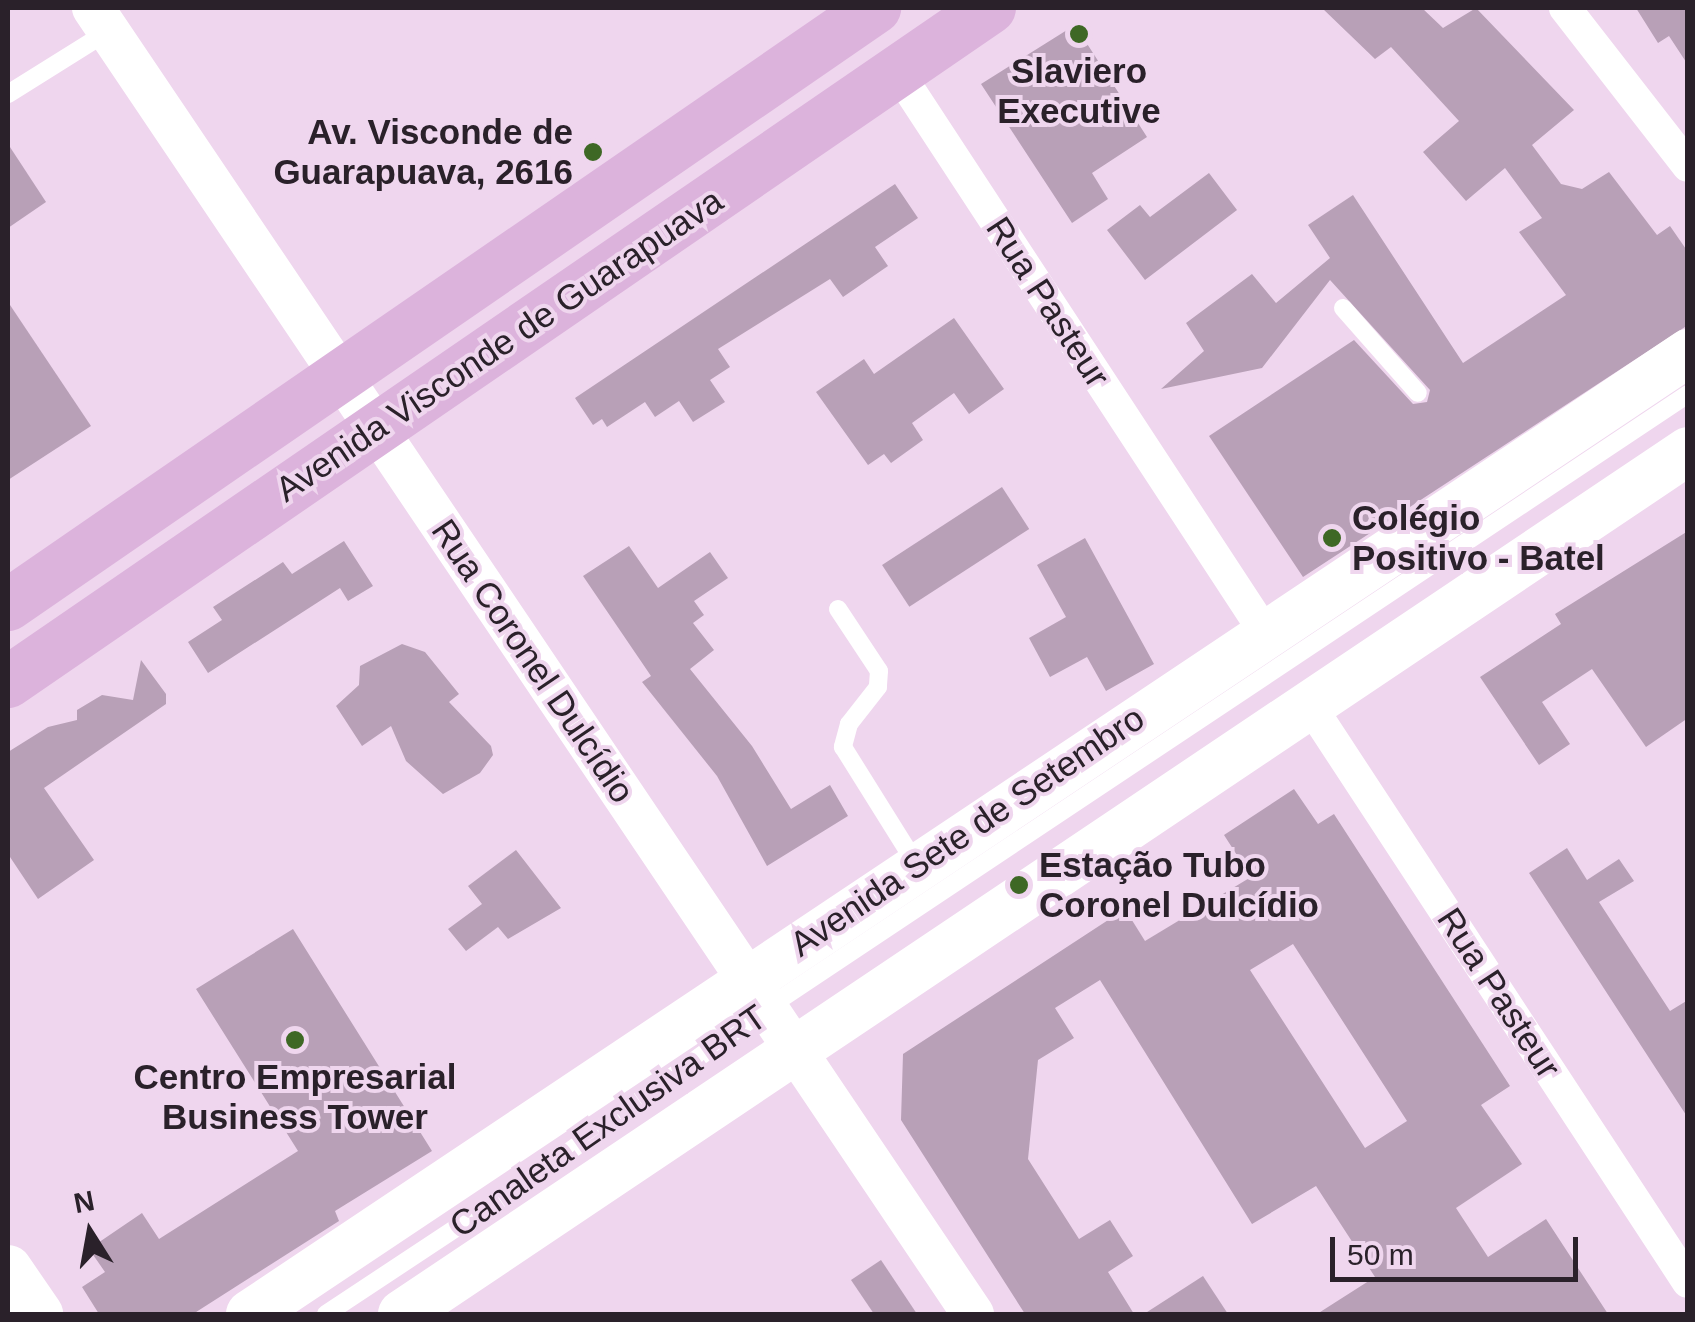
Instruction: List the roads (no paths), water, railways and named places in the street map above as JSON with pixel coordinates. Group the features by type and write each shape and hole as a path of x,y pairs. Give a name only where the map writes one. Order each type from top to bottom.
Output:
{"main road":[{"name":"Avenida Visconde de Guarapuava","path":"8,682 990,8"},
{"name":"Avenida Visconde de Guarapuava","path":"8,605 562,224 864,10"},
{"path":"562,224 678,222"},
{"name":"Avenida Sete de Setembro","path":"250,1314 757,993 916,864 1266,634 1480,477 1688,353"},
{"path":"402,1314 1688,451"},
{"path":"8,1269 39,1314"}],"street":[{"path":"1564,8 1688,166"},
{"name":"Rua Coronel Dulcídio","path":"101,19 973,1314"},
{"name":"Rua Pasteur","path":"897,71 1266,634"},
{"name":"Rua Pasteur","path":"1309,704 1688,1282"}],"lane":[{"path":"8,94 101,19"},
{"path":"1343,308 1418,393"},
{"name":"Canaleta Exclusiva BRT","path":"326,1314 545,1169 757,993 1688,394"},
{"path":"838,609 878,670 878,687 849,724 843,747 916,864"}],"place":[{"name":"Slaviero Executive","path":"1079,34"},
{"name":"Av. Visconde de Guarapuava, 2616","path":"593,152"},
{"name":"Colégio Positivo - Batel","path":"1332,538"},
{"name":"Estação Tubo Coronel Dulcídio","path":"1019,885"},
{"name":"Centro Empresarial Business Tower","path":"295,1040"}]}
